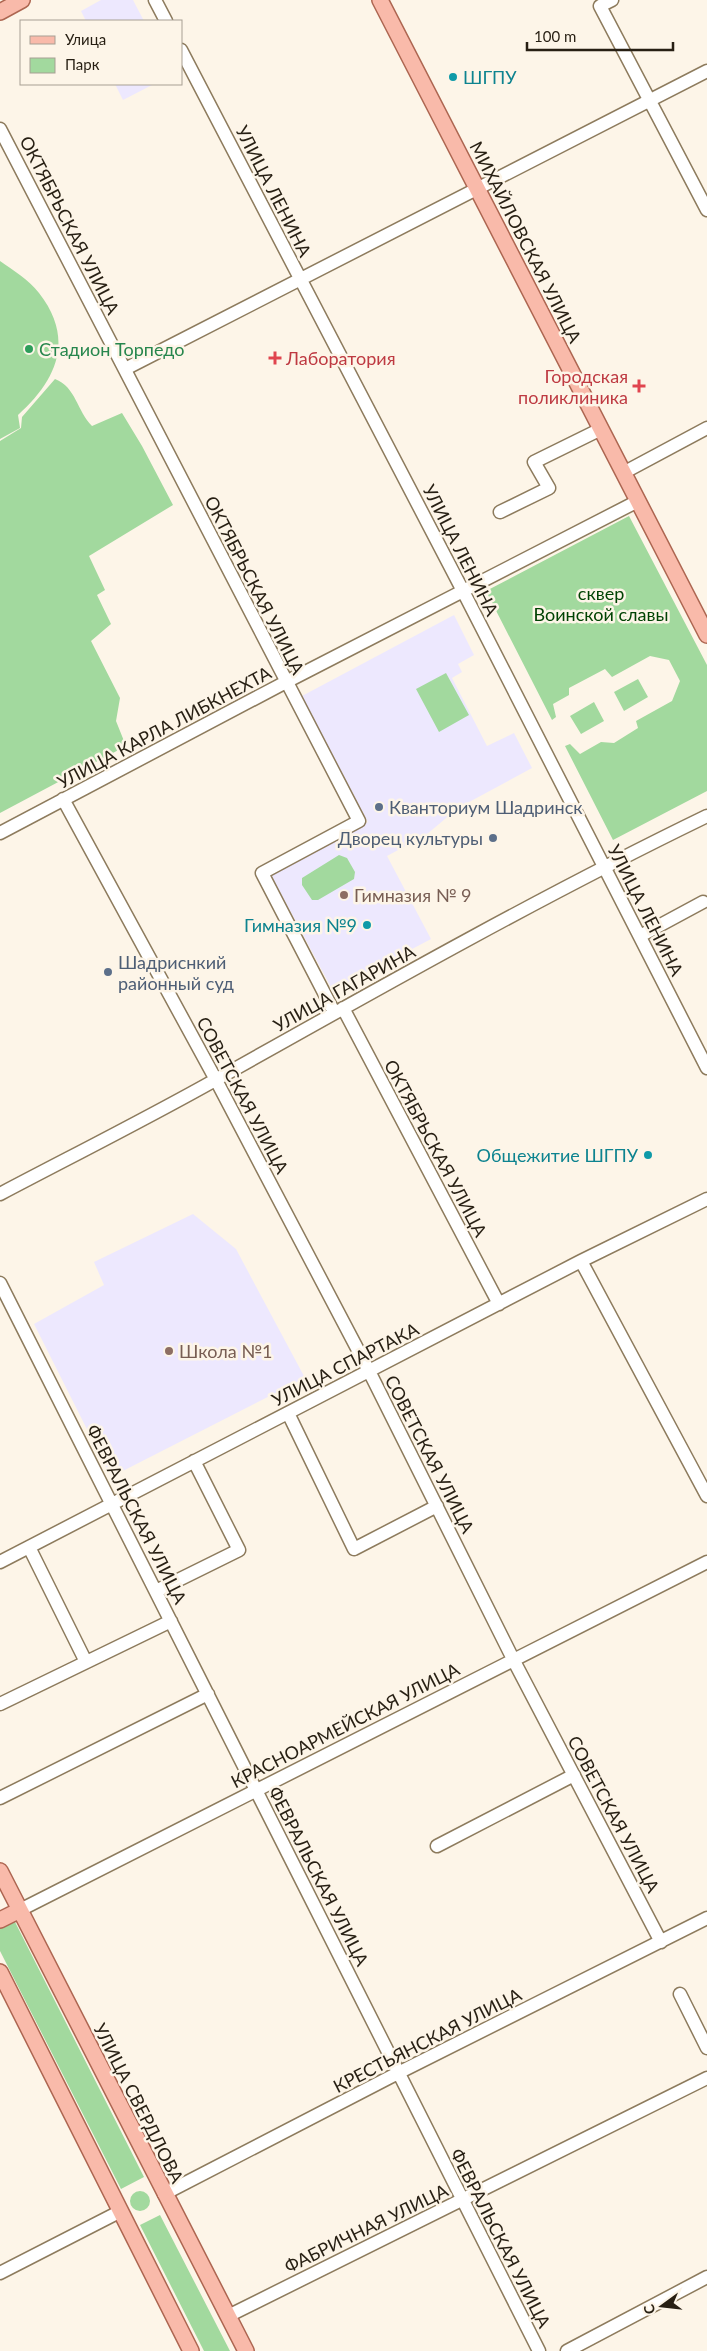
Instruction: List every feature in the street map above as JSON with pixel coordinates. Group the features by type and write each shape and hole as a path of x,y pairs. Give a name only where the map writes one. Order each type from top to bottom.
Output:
{"main road":[{"path":"0,12 22,0"},
{"name":"МИХАЙЛОВСКАЯ УЛИЦА","path":"380,0 707,635"},
{"name":"УЛИЦА СВЕРДЛОВА","path":"0,1871 246,2351"},
{"name":"КРАСНОАРМЕЙСКАЯ УЛИЦА","path":"0,1920 20,1910"},
{"path":"0,1972 192,2351"}],"street":[{"path":"155,0 165,20"},
{"path":"612,0 600,6 651,100 707,210"},
{"name":"УЛИЦА ЛЕНИНА","path":"182,52 463,591 707,1068"},
{"path":"125,369 707,72"},
{"name":"ОКТЯБРЬСКАЯ УЛИЦА","path":"0,128 358,821 262,873 499,1304"},
{"path":"623,473 707,428"},
{"path":"500,512 548,488 534,462 601,429"},
{"name":"УЛИЦА КАРЛА ЛИБКНЕХТА","path":"0,833 286,682 638,501"},
{"name":"СОВЕТСКАЯ УЛИЦА","path":"63,799 216,1080 369,1371 514,1661 661,1942"},
{"name":"УЛИЦА ГАГАРИНА","path":"0,1194 216,1080 338,1010 604,866 707,816"},
{"path":"640,936 704,902"},
{"name":"УЛИЦА СПАРТАКА","path":"0,1562 499,1304 707,1199"},
{"path":"581,1262 707,1496"},
{"name":"ФЕВРАЛЬСКАЯ УЛИЦА","path":"0,1283 539,2351"},
{"path":"288,1413 354,1549 437,1506"},
{"path":"156,1591 239,1550 194,1461"},
{"path":"29,1547 86,1662"},
{"name":"КРАСНОАРМЕЙСКАЯ УЛИЦА","path":"20,1910 707,1562"},
{"path":"0,1704 171,1621"},
{"path":"0,1798 208,1694"},
{"path":"437,1846 574,1775"},
{"name":"КРЕСТЬЯНСКАЯ УЛИЦА","path":"164,2194 398,2073 707,1918"},
{"path":"680,1994 707,2048"},
{"name":"ФАБРИЧНАЯ УЛИЦА","path":"228,2316 707,2078"},
{"path":"0,2273 121,2212"},
{"path":"567,2351 707,2277"}],"shaded area":[{"path":"101,0 133,0 143,20 86,20 81,11"},
{"path":"116,85 152,85 123,100"},
{"path":"454,615 474,655 458,664 462,672 452,678 487,746 514,733 532,768 458,808 426,835 387,856 431,939 333,991 271,875 368,822 302,696"},
{"name":"Школа №1","path":"193,1214 236,1249 305,1378 111,1477 34,1324 104,1285 94,1262"}],"green space":[{"name":"Стадион Торпедо","path":"0,261 26,280 39,293 50,310 56,327 58,343 57,358 43,388 18,415 20,428 0,439"},
{"path":"55,379 72,393 92,426 122,413 173,505 89,556 105,590 97,595 111,624 91,641 120,698 116,721 126,746 0,813 0,441 21,428 22,417"},
{"name":"сквер Воинской славы","path":"629,516 707,665 707,791 613,840 565,746 570,744 580,754 601,742 614,743 638,728 636,721 672,701 680,681 669,660 650,656 612,677 605,669 569,688 569,695 553,704 556,717 552,720 486,591"},
{"path":"446,673 469,715 439,732 416,689"},
{"path":"638,679 648,697 624,711 614,692"},
{"path":"594,702 604,721 581,734 570,716"},
{"path":"339,855 347,858 355,872 354,879 318,900 312,900 302,885 302,878"},
{"path":"14,1920 144,2177 121,2189 0,1951 0,1928"},
{"path":"140,2191 147,2194 150,2201 147,2208 140,2211 133,2208 130,2201 133,2194"},
{"path":"160,2215 230,2351 204,2351 140,2225"}],"place":[{"name":"ШГПУ","path":"453,77"},
{"name":"Стадион Торпедо","path":"29,349"},
{"name":"Лаборатория","path":"275,358"},
{"name":"Городская поликлиника","path":"639,386"},
{"name":"Кванториум Шадринск","path":"379,807"},
{"name":"Дворец культуры","path":"493,838"},
{"name":"Гимназия № 9","path":"344,895"},
{"name":"Гимназия №9","path":"367,925"},
{"name":"Шадриснкий районный суд","path":"108,972"},
{"name":"Общежитие ШГПУ","path":"648,1155"},
{"name":"Школа №1","path":"169,1351"}]}
